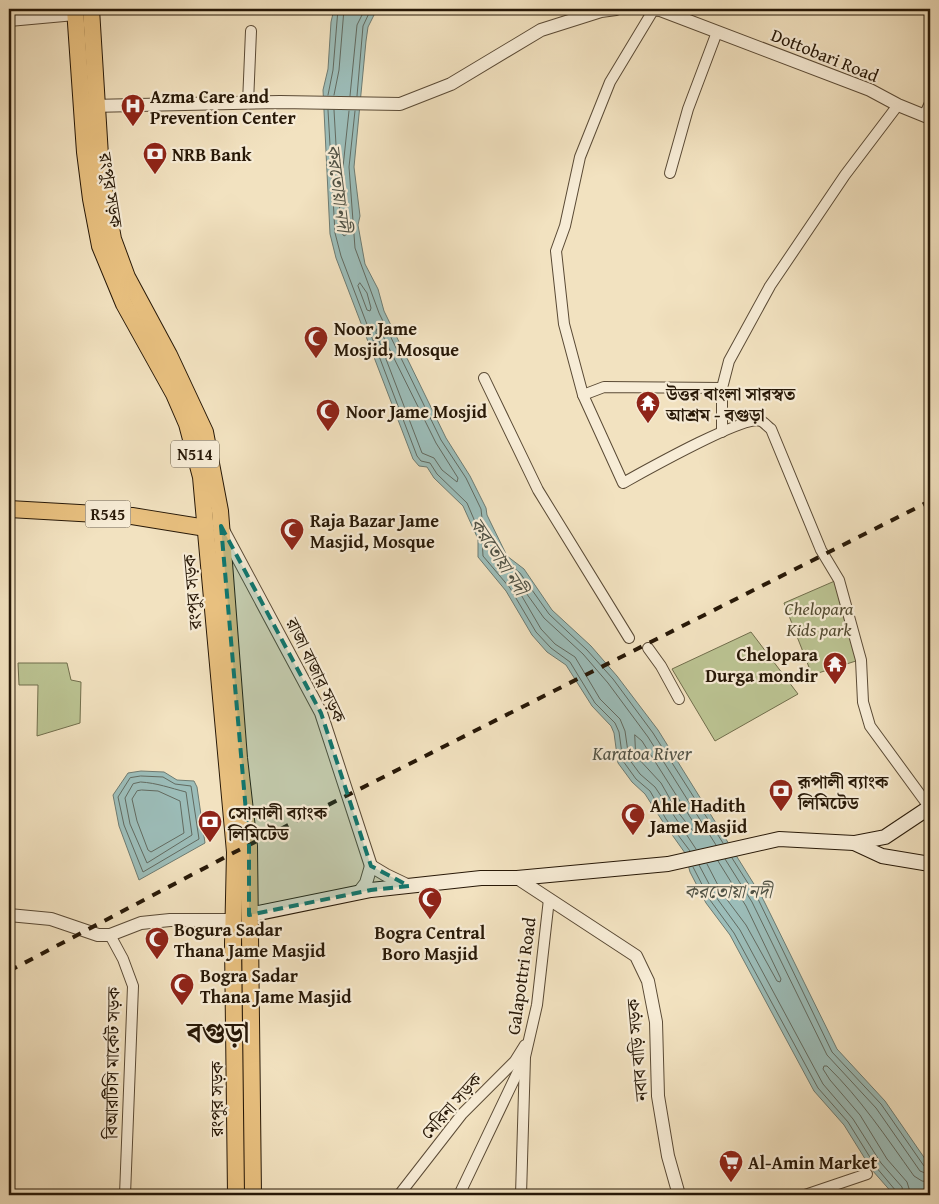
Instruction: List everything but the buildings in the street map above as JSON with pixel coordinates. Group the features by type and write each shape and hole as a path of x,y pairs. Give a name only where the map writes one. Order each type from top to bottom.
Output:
{"main road":[{"name":"রংপুর সড়ক","path":"83,11 91,199 100,246 124,304 174,394 187,424 214,527 234,852 241,918 253,1195"},
{"name":"R545","path":"9,509 132,516 214,527"},
{"path":"241,918 359,892 482,878 517,878 668,864 779,839 854,843 885,837 930,808"},
{"path":"854,843 882,856 930,864"},
{"name":"রংপুর সড়ক","path":"236,1195 241,918"}],"street":[{"path":"88,107 280,102 400,104 451,84 541,30 601,11 616,9"},
{"path":"652,9 610,82 580,156 565,226 556,251 564,324 583,395 623,483 722,432 752,421 761,421 770,429 821,550 839,580 861,660 863,702 870,726 930,808"},
{"name":"Dottobari Road","path":"652,9 870,90 898,105 927,117"},
{"path":"9,20 83,11"},
{"path":"248,103 251,31"},
{"path":"670,172 688,109 717,32"},
{"path":"927,117 930,103"},
{"path":"722,432 722,388 729,361 770,286 845,175 898,105"},
{"path":"484,378 538,490 629,638"},
{"path":"583,395 604,387 722,388"},
{"name":"রাজা বাজার সড়ক","path":"214,527 321,713 371,866"},
{"path":"648,648 678,699"},
{"path":"359,892 366,882 371,866 386,876 409,886"},
{"name":"নবাব বাড়ি সড়ক","path":"517,878 636,956 648,980 656,1022 658,1096 668,1156 678,1195"},
{"name":"Galapottri Road","path":"525,1057 537,1005 549,899"},
{"path":"9,915 51,919 98,935 110,935 140,923 170,920 241,918"},
{"path":"9,921 23,915"},
{"name":"বিআরটিসি মার্কেট সড়ক","path":"110,935 123,959 133,986 125,1195"},
{"name":"মেরিনা সড়ক","path":"399,1195 462,1114 515,1061 529,1039"},
{"path":"459,1195 525,1057"},
{"path":"521,1195 525,1057"},
{"path":"805,1195 867,1174"}],"highlighted area":[{"path":"221,526 321,713 371,866 409,886 371,890 249,915 249,846"}],"green space":[{"name":"Chelopara Kids park","path":"837,580 859,660 812,675 784,603"},
{"path":"751,632 798,694 715,741 672,669"},
{"path":"18,663 67,663 71,680 81,682 80,723 37,736 38,685 19,685"}],"water":[{"path":"334,9 377,9 368,27 354,167 360,216 358,225 365,264 378,289 384,311 446,438 470,476 507,556 524,569 552,610 591,646 617,676 658,730 762,897 837,1049 885,1101 930,1166 930,1195 894,1195 872,1170 844,1125 814,1091 730,935 706,903 690,872 685,853 645,794 632,782 618,763 614,733 611,726 592,706 566,665 547,652 532,635 506,591 478,557 478,539 463,506 434,478 427,467 419,466 413,459 336,258 330,234 323,90 328,69 331,22"},
{"path":"141,771 164,772 177,780 194,781 197,787 205,843 139,880 119,826 113,795 128,773"}],"railway":[{"path":"9,971 235,852 930,501"}],"place":[{"name":"Azma Care and Prevention Center","path":"133,127"},
{"name":"NRB Bank","path":"155,175"},
{"name":"Noor Jame Mosjid, Mosque","path":"316,359"},
{"name":"উত্তর বাংলা সারস্বত আশ্রম - বগুড়া","path":"648,424"},
{"name":"Noor Jame Mosjid","path":"328,432"},
{"name":"Raja Bazar Jame Masjid, Mosque","path":"292,551"},
{"name":"Chelopara Durga mondir","path":"835,685"},
{"name":"রূপালী ব্যাংক লিমিটেড","path":"781,812"},
{"name":"Ahle Hadith Jame Masjid","path":"633,836"},
{"name":"সোনালী ব্যাংক লিমিটেড","path":"210,843"},
{"name":"Bogra Central Boro Masjid","path":"430,920"},
{"name":"Bogura Sadar Thana Jame Masjid","path":"157,960"},
{"name":"Bogra Sadar Thana Jame Masjid","path":"182,1006"},
{"name":"Al-Amin Market","path":"731,1183"}],"district":[{"name":"বগুড়া","path":"218,1031"}],"water label":[{"name":"করতোয়া নদী","path":"339,188"},
{"name":"করতোয়া নদী","path":"499,556"},
{"name":"Karatoa River","path":"642,753"},
{"name":"করতোয়া নদী","path":"728,891"}]}
